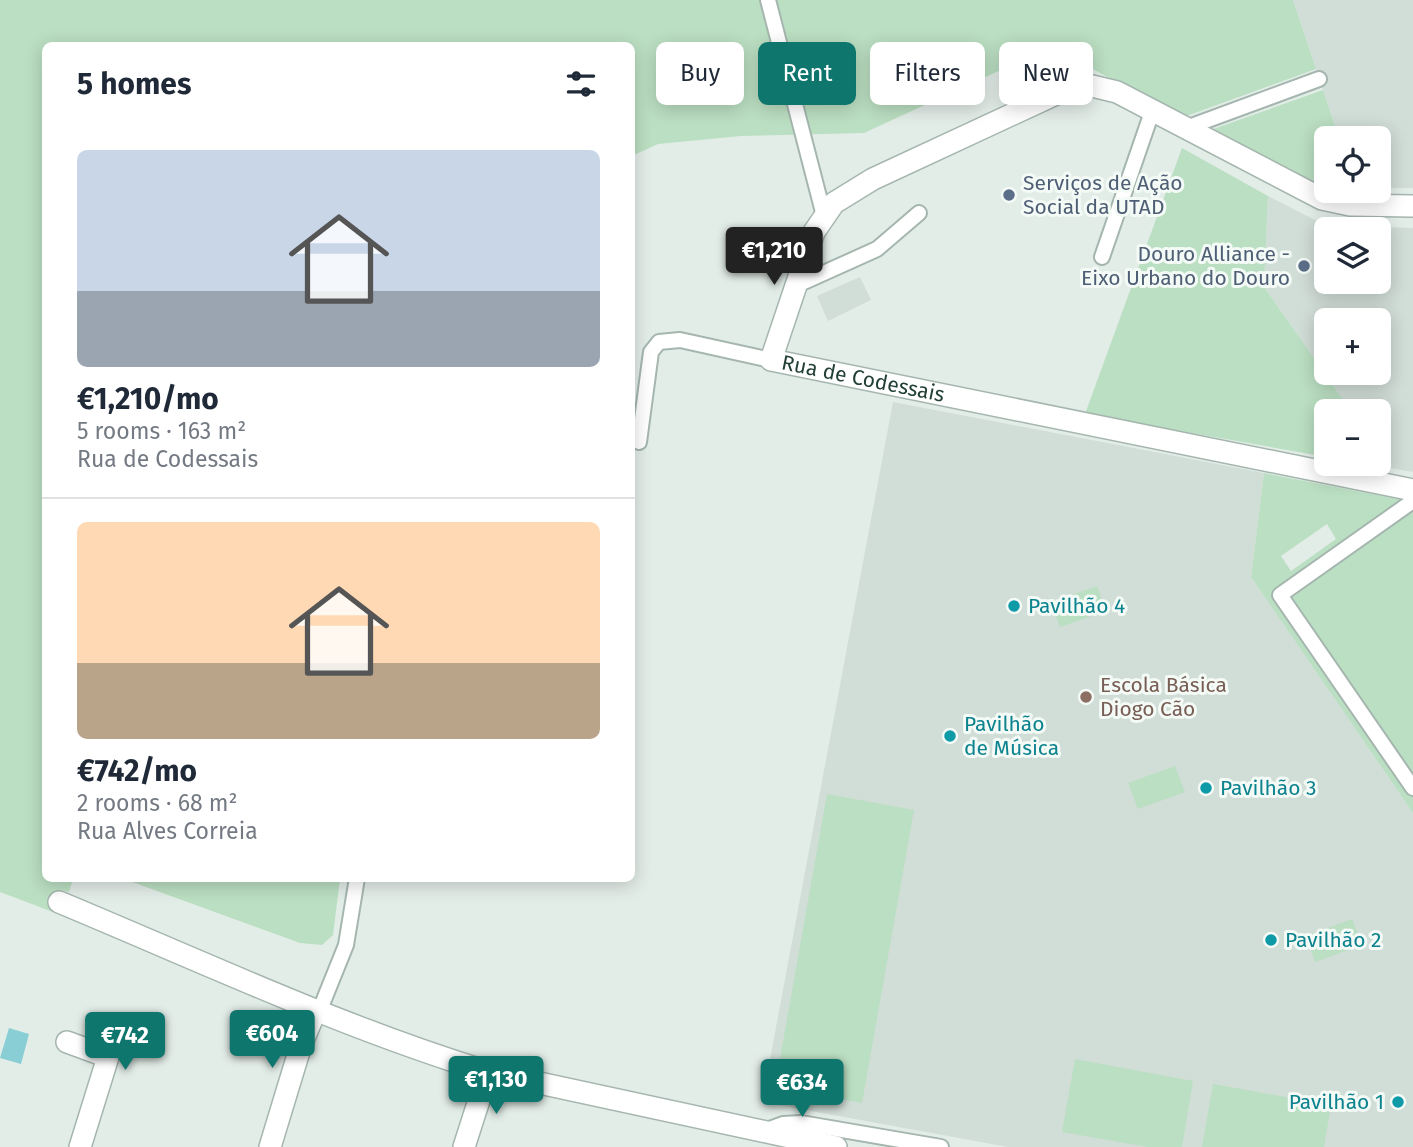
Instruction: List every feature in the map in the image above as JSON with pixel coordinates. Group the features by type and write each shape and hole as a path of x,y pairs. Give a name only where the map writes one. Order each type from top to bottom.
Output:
{"street":[{"name":"Rua de Codessais","path":"1413,206 1350,205 1311,195 1153,109 1104,88 1082,86 1059,91 842,196 814,232 771,360 1413,490"},
{"path":"59,901 317,1011 407,1046 488,1072 760,1133 836,1147"},
{"path":"270,1147 301,1045 317,1011"},
{"path":"66,1042 108,1057 80,1147"},
{"path":"464,1147 488,1072"}],"lane":[{"path":"768,0 824,216"},
{"path":"1186,128 1319,79"},
{"path":"1102,257 1153,109"},
{"path":"797,285 877,249 919,213"},
{"path":"639,442 651,352 659,342 680,340 771,360"},
{"path":"1413,501 1280,594 1413,788"},
{"path":"317,1011 346,945 356,882"},
{"path":"760,1133 783,1124 801,1124 941,1147"}],"shaded area":[{"path":"1293,0 1413,0 1413,188 1391,188 1391,126 1335,126"},
{"path":"1268,196 1314,219 1314,294 1391,294 1391,227 1413,228 1413,472 1391,468 1391,399 1343,399 1333,385 1391,385 1391,308 1314,308 1314,358 1264,287"},
{"path":"860,277 871,300 828,321 817,296"},
{"name":"Escola Básica Diogo Cão","path":"893,402 1264,473 1251,577 1413,813 1413,1147 1008,1147 762,1102"}],"green space":[{"path":"0,0 1293,0 1316,69 1181,118 1093,69 1093,42 999,42 999,71 985,77 985,42 870,42 870,105 925,105 864,133 741,136 658,144 635,155 635,42 42,42 42,882 72,882 69,892 61,890 53,912 0,892"},
{"path":"1323,90 1335,126 1314,126 1314,182 1205,132"},
{"path":"1182,148 1268,196 1264,287 1314,358 1314,385 1333,385 1343,399 1314,399 1314,455 1085,414"},
{"path":"1264,473 1413,502 1413,813 1251,577","holes":["1327,524 1336,539 1291,571 1281,556"]},
{"path":"1097,586 1106,611 1060,627 1051,602"},
{"path":"1175,766 1185,792 1138,809 1128,783"},
{"path":"827,794 914,810 862,1103 775,1087"},
{"path":"132,882 340,882 333,935 322,945 300,943"},
{"path":"1352,919 1362,945 1315,962 1306,936"},
{"path":"1075,1059 1193,1081 1182,1147 1148,1147 1062,1132"},
{"path":"1213,1084 1331,1105 1324,1147 1202,1147"}],"water":[{"path":"9,1028 29,1034 21,1064 0,1058"}],"place":[{"name":"Serviços de Ação Social da UTAD","path":"1009,195"},
{"name":"Douro Alliance - Eixo Urbano do Douro","path":"1304,266"},
{"name":"Pavilhão 4","path":"1014,606"},
{"name":"Escola Básica Diogo Cão","path":"1086,697"},
{"name":"Pavilhão de Música","path":"950,736"},
{"name":"Pavilhão 3","path":"1206,788"},
{"name":"Pavilhão 2","path":"1271,940"},
{"name":"Pavilhão 1","path":"1398,1102"}]}
